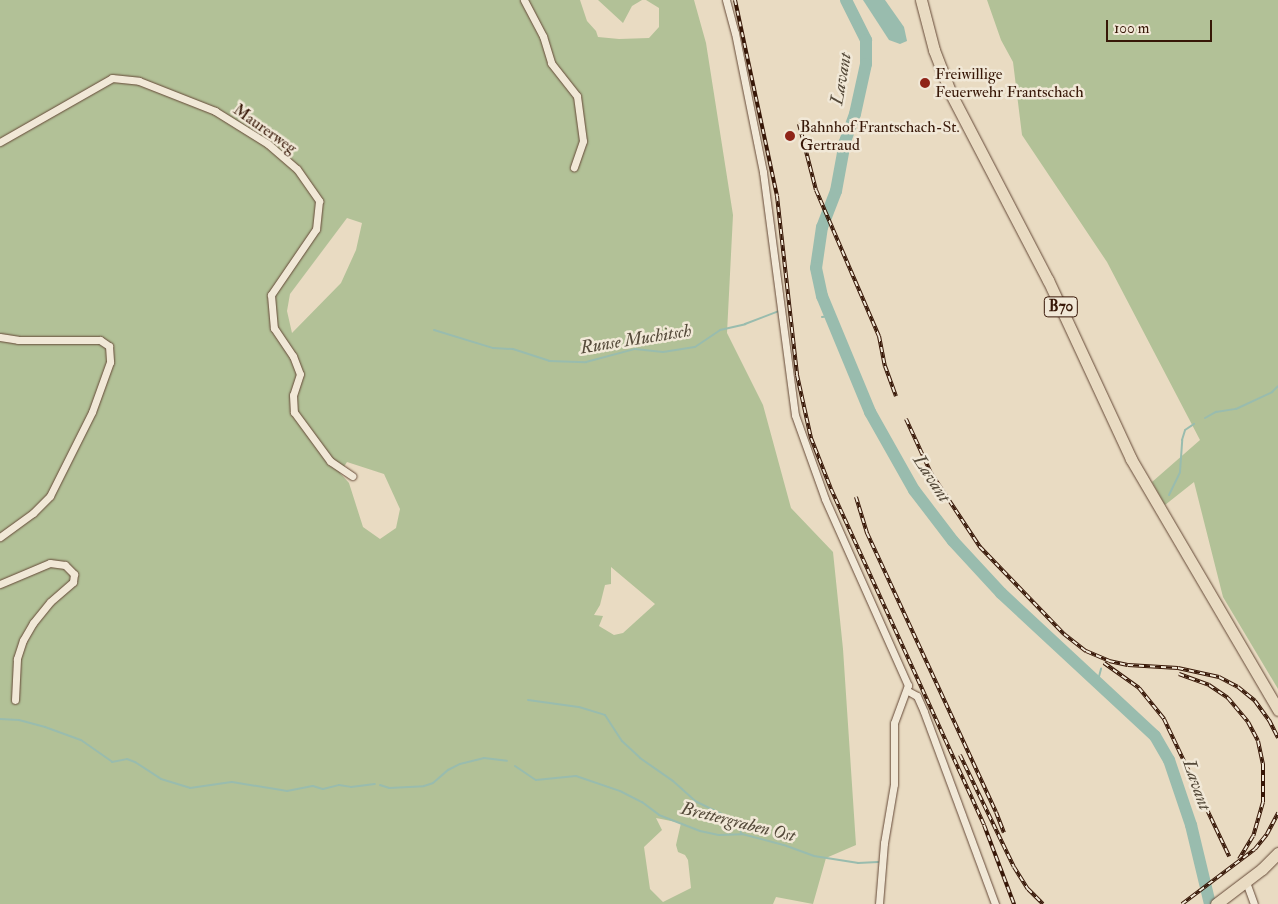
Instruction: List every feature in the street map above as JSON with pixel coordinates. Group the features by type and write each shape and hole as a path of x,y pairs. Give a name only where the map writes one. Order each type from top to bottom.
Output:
{"main road":[{"name":"B70","path":"922,0 934,50 951,94 1048,280 1131,459 1278,710"},
{"path":"1216,904 1246,882 1278,853"}],"street":[{"path":"524,0 543,36 551,63 577,96 583,141 574,167"},
{"path":"726,0 736,33 763,172 795,415 825,499 907,678 908,691 894,723 894,784 884,843 879,904"},
{"name":"Maurerweg","path":"0,142 112,78 139,81 215,111 268,144 296,169 318,201 316,229 270,295 274,328 293,356 300,374 293,395 294,412 330,460 352,476"},
{"path":"0,337 18,340 100,340 109,346 110,362 92,412 50,496 33,513 0,537"},
{"path":"0,584 50,563 65,565 74,574 73,582 50,602 33,623 23,640 17,659 16,700"},
{"path":"908,691 917,696 924,712 995,904"},
{"path":"1246,882 1254,904"}],"shaded area":[{"path":"0,0 580,0 587,21 596,31 598,37 619,39 649,38 659,27 659,8 646,0 694,0 706,43 733,215 727,333 763,405 791,508 833,552 843,649 856,845 826,858 813,904 776,897 773,904 0,904","holes":["347,218 362,223 356,250 341,283 292,333 287,311 290,294","347,462 384,474 400,509 396,528 380,539 363,527 349,483 340,473","611,567 655,604 623,633 614,635 599,626 603,616 594,615 600,605 605,585 611,584","656,818 681,823 676,845 678,852 685,855 688,860 691,888 663,902 650,889 644,847 662,830"]},
{"path":"598,0 642,0 632,6 623,23"},
{"path":"863,0 885,0 904,27 907,41 900,44 889,40"},
{"path":"987,0 1278,0 1278,689 1223,597 1194,482 1165,505 1152,482 1200,440 1107,262 1022,135 1013,62 1001,40"}],"waterway":[{"name":"Lavant","path":"846,0 866,40 866,64 855,114 845,142 836,191 822,227 816,268 822,296 870,412 914,490 953,541 1001,593 1155,736 1169,760 1191,825 1210,904"},
{"name":"Runse Muchitsch","path":"434,330 493,348 513,349 549,361 586,362 635,349 663,352 695,347 720,330 745,324 779,311"},
{"name":"Runse Muchitsch","path":"822,317 830,316"},
{"path":"1205,418 1216,412 1236,409 1272,392 1278,386"},
{"path":"1169,495 1180,472 1182,440 1185,430 1194,424"},
{"path":"1097,684 1101,669"},
{"path":"528,700 579,707 605,715 622,741 640,758 673,781 695,801 740,823 741,834"},
{"name":"Brettergraben Ost","path":"0,719 19,720 81,740 112,762 127,759 161,779 190,788 232,782 287,791 313,786 323,789 339,785 351,787 375,784"},
{"name":"Brettergraben Ost","path":"380,785 389,788 424,786 433,783 448,770 460,764 484,758 507,761"},
{"name":"Brettergraben Ost","path":"515,766 536,780 576,776 620,791 642,802 659,815 700,831 719,835 742,834 784,845 814,856 858,863 878,862"}],"railway":[{"path":"735,0 777,196 797,375 811,438 831,489 984,825 1014,904"},
{"path":"799,124 816,190 879,336 885,366 896,396"},
{"path":"906,419 931,473 980,547 1064,634 1086,651 1109,661 1128,665 1178,668 1219,677 1238,687 1255,701 1269,720 1278,738"},
{"path":"856,497 867,533 1004,833"},
{"path":"1104,663 1139,688 1164,719 1229,856"},
{"path":"1179,674 1209,685 1228,698 1248,722 1258,741 1263,764 1263,802 1253,836 1239,859"},
{"path":"960,755 1014,867 1028,889 1043,904"},
{"path":"1182,904 1255,849 1267,834 1278,813"}],"place":[{"name":"Freiwillige Feuerwehr Frantschach","path":"925,83"},
{"name":"Bahnhof Frantschach-St. Gertraud","path":"790,136"}]}
